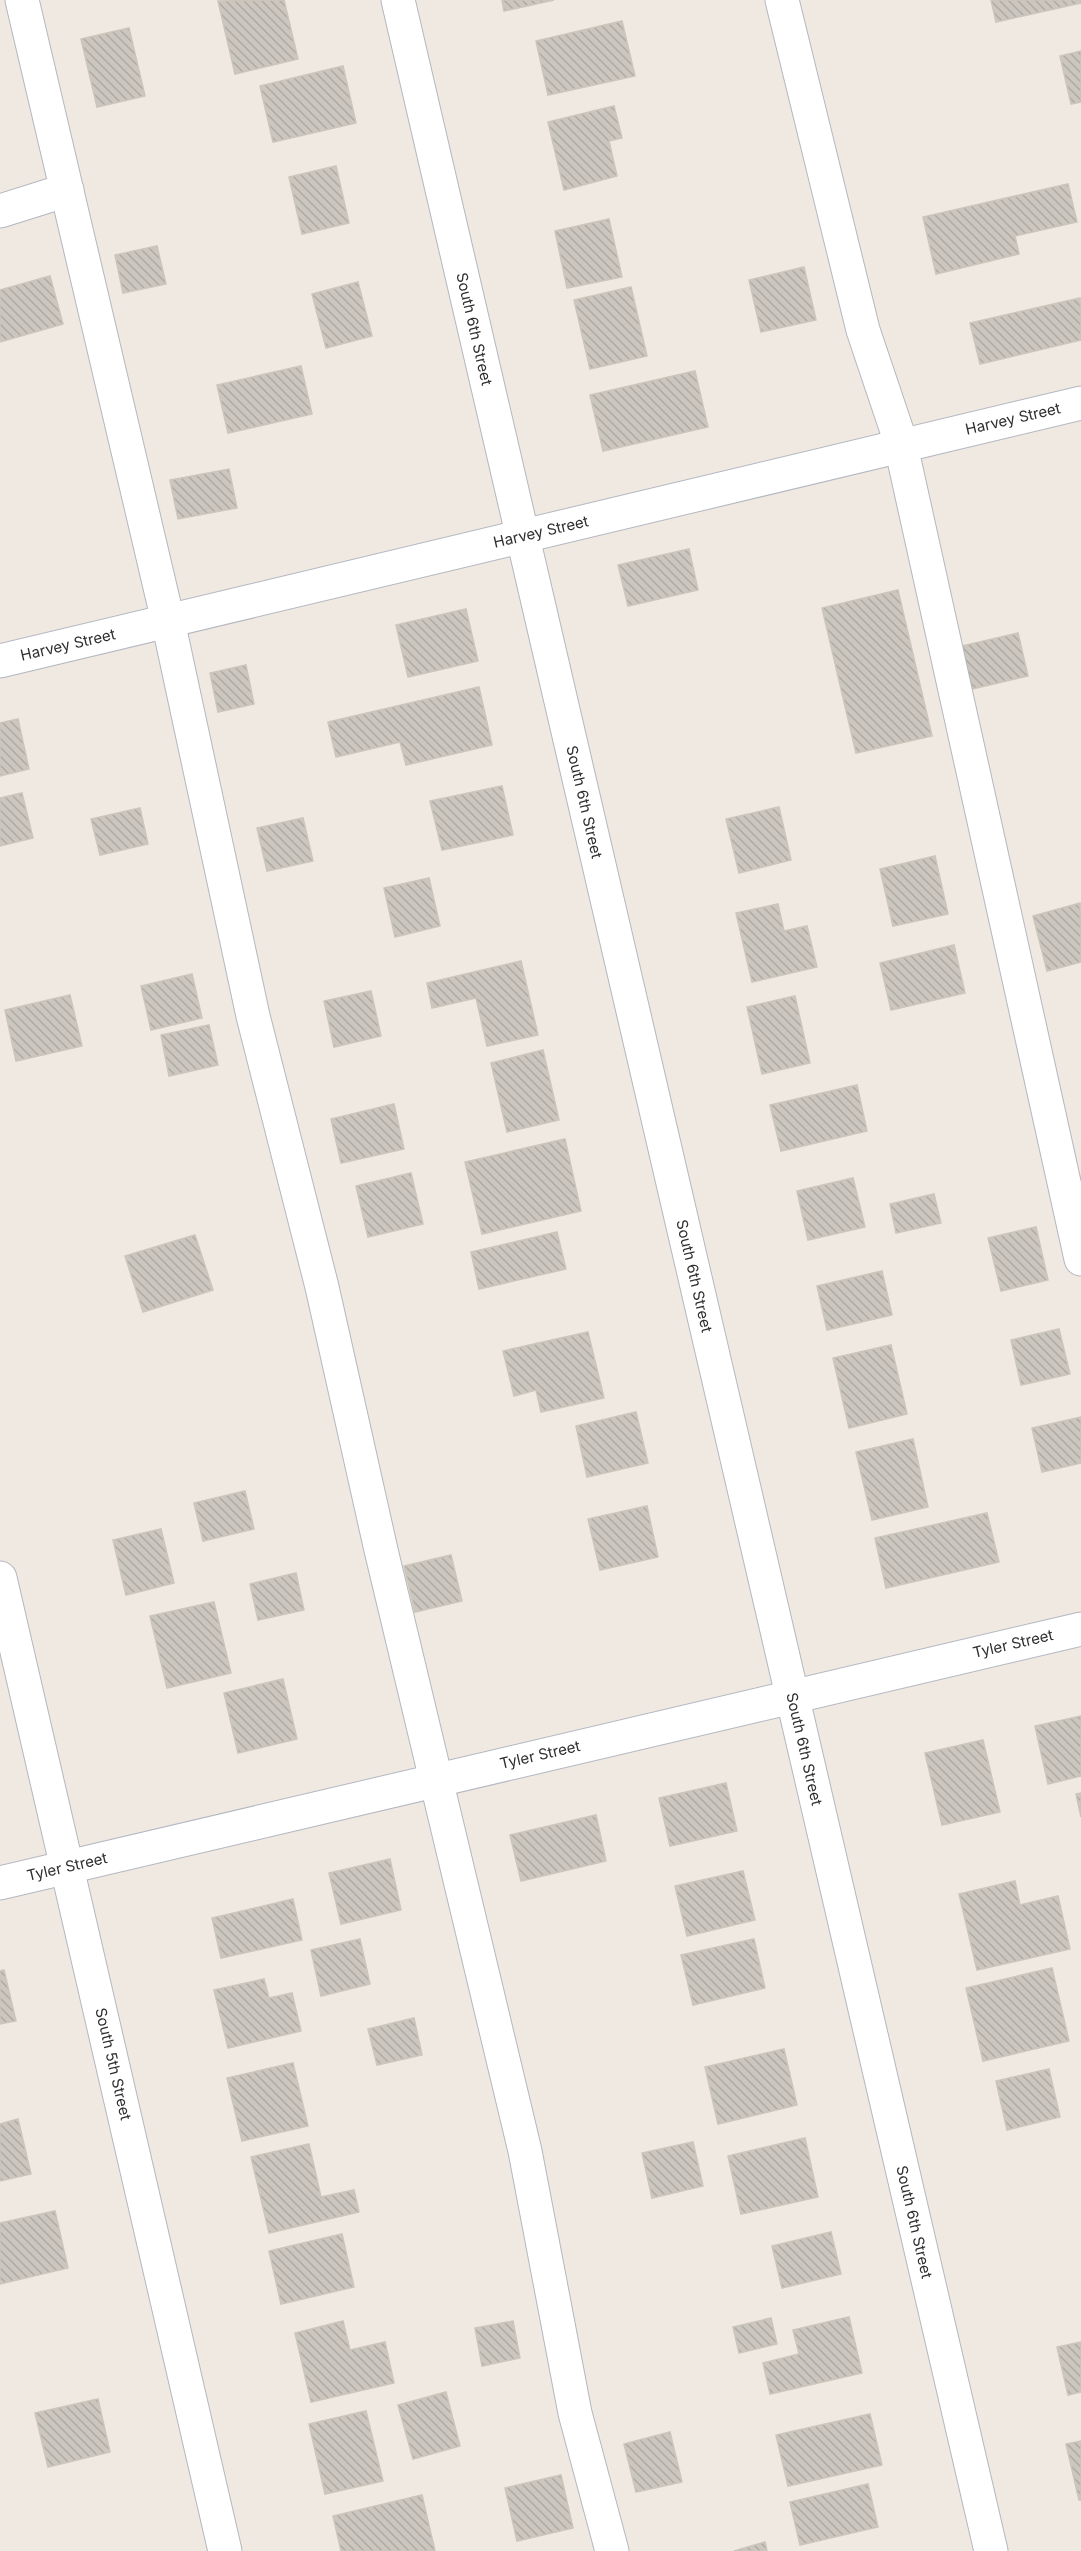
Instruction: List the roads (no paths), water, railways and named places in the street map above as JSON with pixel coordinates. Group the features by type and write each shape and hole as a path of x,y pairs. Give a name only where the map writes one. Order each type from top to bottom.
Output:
{"street":[{"path":"22,0 168,621 253,1016 322,1287 525,2151 574,2413 612,2551"},
{"name":"South 6th Street","path":"398,0 991,2551"},
{"path":"782,0 862,330 902,446 1081,1259"},
{"path":"0,211 67,190"},
{"name":"Harvey Street","path":"0,661 1081,403"},
{"name":"South 5th Street","path":"0,1578 225,2551"},
{"name":"Tyler Street","path":"0,1883 791,1695 1081,1629"}]}
